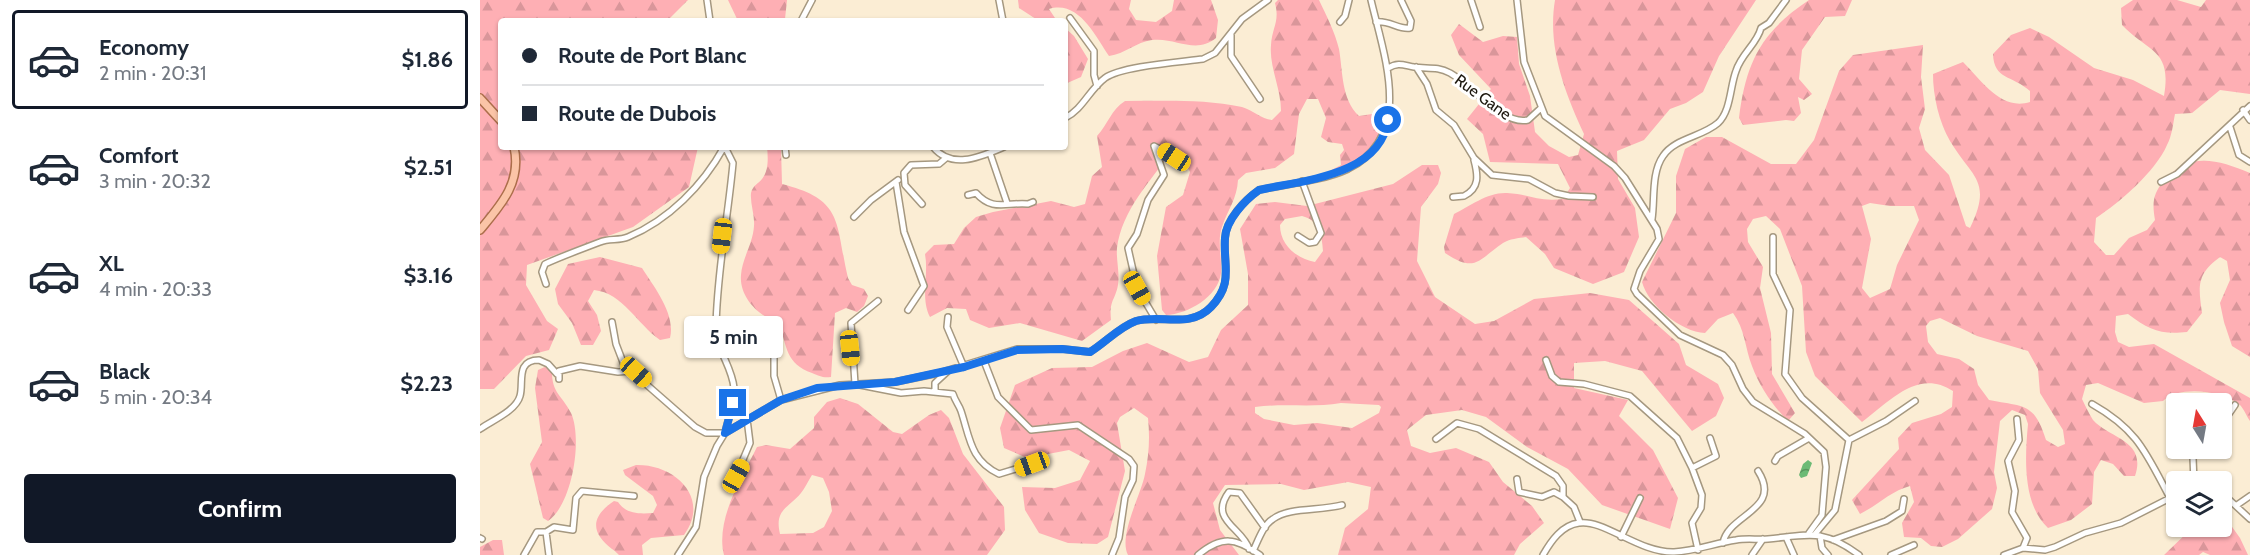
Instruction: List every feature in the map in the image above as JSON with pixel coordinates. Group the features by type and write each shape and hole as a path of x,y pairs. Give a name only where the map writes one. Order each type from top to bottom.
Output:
{"main road":[{"path":"480,98 498,118"},
{"path":"480,230 510,191 515,165 514,150"}],"street":[{"path":"707,0 710,18"},
{"path":"803,18 812,0"},
{"path":"999,0 1002,18"},
{"path":"1068,116 1082,106 1097,86 1114,73 1203,59 1215,53 1242,20 1268,0"},
{"path":"1340,22 1345,15 1349,0"},
{"path":"480,429 516,403 520,396 522,371 528,363 539,360 548,364 558,377 559,371 580,366 618,372 626,370 636,372 673,410 695,427 706,433 725,433 781,400 817,388 895,382 964,367 1017,350 1031,348 1090,352 1136,321 1194,318 1209,309 1222,294 1226,280 1225,238 1233,218 1250,196 1259,190 1348,169 1379,144 1388,120 1388,68 1371,0"},
{"path":"1376,22 1387,21 1406,29 1410,28 1411,21 1401,0"},
{"path":"1471,0 1480,27"},
{"path":"1517,0 1524,62 1541,108 1551,123 1614,166 1625,178 1659,234 1659,239 1640,271 1634,289 1637,294 1680,335 1724,354 1743,389 1753,402 1809,438 1824,452 1826,467 1822,515 1809,533"},
{"path":"1652,221 1653,190 1661,158 1674,146 1721,119 1738,64 1748,47 1757,40 1761,28 1769,23 1786,0"},
{"path":"1070,18 1094,51 1094,75 1097,86"},
{"path":"1231,35 1232,58 1260,99"},
{"name":"Rue Gane","path":"1388,68 1399,63 1416,67 1437,67 1476,90 1493,108 1514,120 1528,120 1541,108"},
{"path":"1416,67 1436,110 1454,125 1474,158 1495,176 1529,179 1555,193 1593,197"},
{"path":"2161,182 2177,174 2213,138 2230,127 2243,110 2250,106"},
{"path":"2243,110 2250,120"},
{"path":"2230,127 2239,155 2250,162"},
{"path":"1156,320 1137,288 1128,252 1148,200 1164,175 1154,146 1174,157"},
{"path":"546,284 542,272 544,264 601,241 624,238 672,210 690,195 722,150"},
{"path":"678,555 696,527 704,477 725,433 734,388 717,342 716,329 718,273 733,163 726,150"},
{"path":"785,150 786,155"},
{"path":"936,150 945,159 965,160 997,150"},
{"path":"990,153 1006,203"},
{"path":"1453,196 1464,196 1475,187 1478,176 1474,158"},
{"path":"854,217 866,204 903,177 906,169 911,165 939,164 945,159"},
{"path":"903,177 922,204"},
{"path":"1298,236 1310,243 1315,242 1320,233 1302,181"},
{"path":"896,182 904,232 924,286 908,310"},
{"path":"968,195 976,194 992,205 1033,202"},
{"path":"1773,237 1773,274 1790,310 1785,374 1802,398 1849,440"},
{"path":"855,384 851,323 878,301"},
{"path":"948,317 947,327 964,367"},
{"path":"612,322 614,338 626,370"},
{"path":"774,351 774,376 781,400"},
{"path":"1546,360 1552,376 1560,382 1584,384 1630,396 1677,438 1692,468 1703,500 1692,523 1701,552"},
{"path":"984,361 998,397 1031,430 1078,425 1129,459 1134,466 1133,480 1125,497 1119,538 1112,555"},
{"path":"935,391 935,383 948,371"},
{"path":"855,384 901,393 935,391 953,394 962,412 971,449 980,461 999,474 1032,464"},
{"path":"1849,440 1886,421 1915,401"},
{"path":"2092,404 2121,422 2139,440 2166,484"},
{"path":"2232,409 2235,405"},
{"path":"736,476 750,443 747,419"},
{"path":"2017,419 2019,440 2008,461 2015,491 2012,512 2027,538 2023,548"},
{"path":"1436,439 1457,423 1479,429 1556,476 1563,486 1563,497"},
{"path":"1692,468 1716,456 1710,438"},
{"path":"1775,461 1778,456 1809,438"},
{"path":"1818,535 1835,510 1849,440"},
{"path":"1723,543 1726,534 1763,496 1765,483 1758,471"},
{"path":"1517,480 1520,492 1542,497 1554,492 1563,497 1574,507 1580,522"},
{"path":"524,555 535,534 546,532 554,527 572,531 576,498 582,491 634,496"},
{"path":"1251,550 1223,514 1222,503 1228,492 1240,493 1265,528"},
{"path":"2237,505 2250,496"},
{"path":"1621,537 1640,498"},
{"path":"1833,540 1887,521 1902,511 1904,499"},
{"path":"2004,555 2023,548 2044,550 2055,547 2085,533 2121,523 2166,500"},
{"path":"2232,501 2250,519"},
{"path":"1251,550 1272,519 1286,512 1326,510 1342,504"},
{"path":"1543,555 1563,529 1580,522 1594,524 1656,550 1701,552 1736,540 1809,533 1833,540 1855,554"},
{"path":"546,532 549,555"},
{"path":"1818,535 1822,548 1828,555"},
{"path":"1785,537 1794,555"},
{"path":"1752,555 1763,539"},
{"path":"1198,555 1213,543 1224,540 1232,541 1260,555"},
{"path":"1891,555 1914,545"}],"green space":[{"path":"480,0 688,0 670,18 498,18 498,150 697,150 689,187 633,227 527,265 526,285 547,321 558,329 549,350 526,356 494,389 480,389"},
{"path":"728,0 787,0 785,18 737,18"},
{"path":"1018,0 1131,0 1129,9 1136,20 1156,22 1172,11 1174,0 1211,0 1218,20 1216,38 1208,43 1193,45 1152,40 1109,56 1092,30 1069,10 1049,9 1055,18 1034,18 1019,8"},
{"path":"1278,0 1319,0 1339,49 1349,102 1359,116 1372,114 1387,120 1377,140 1362,156 1343,168 1322,175 1341,165 1340,155 1344,150 1342,144 1328,142 1321,137 1326,118 1318,99 1307,99 1299,114 1294,154 1275,168 1246,173 1238,180 1221,232 1219,282 1208,297 1192,308 1175,314 1166,315 1162,310 1157,256 1166,207 1183,195 1190,172 1181,154 1171,152 1138,197 1120,234 1117,248 1117,290 1112,304 1111,320 1082,341 1020,323 989,328 970,320 966,309 947,308 930,317 925,294 925,254 934,245 954,244 964,228 976,217 1051,201 1074,207 1085,204 1092,176 1102,167 1097,136 1116,109 1125,101 1228,104 1246,108 1272,120 1281,111 1271,53 1277,15 1275,3"},
{"path":"1555,0 1756,0 1719,56 1703,92 1686,103 1670,109 1644,140 1617,151 1618,179 1635,208 1639,237 1624,272 1593,284 1554,268 1545,254 1526,237 1505,242 1482,259 1471,263 1455,259 1445,253 1444,247 1454,214 1479,200 1500,193 1563,199 1570,188 1558,164 1490,162 1483,134 1467,119 1491,89 1459,55 1451,35 1459,24 1483,42 1503,36 1517,37 1519,64 1530,96 1535,132 1549,146 1569,157 1578,155 1584,134 1559,69 1553,35"},
{"path":"1809,0 1852,0 1845,16 1825,17 1802,50 1799,79 1812,94 1804,100 1798,97 1801,113 1794,121 1743,125 1739,118 1742,98 1746,80 1759,50 1779,24"},
{"path":"2133,0 2177,0 2201,7 2206,0 2250,0 2250,94 2220,90 2192,113 2175,114 2169,141 2162,155 2146,176 2096,218 2094,242 2106,255 2114,255 2129,238 2147,230 2155,220 2154,203 2158,190 2164,181 2183,165 2204,161 2215,162 2250,173 2250,357 2232,346 2224,322 2220,303 2230,280 2227,261 2220,257 2203,275 2200,287 2202,313 2187,332 2162,332 2142,324 2128,314 2116,316 2115,332 2118,342 2129,347 2154,344 2250,398 2250,421 2240,405 2232,400 2232,393 2189,391 2166,393 2166,399 2163,401 2144,403 2098,383 2086,385 2082,399 2093,420 2125,442 2136,455 2135,476 2124,476 2113,464 2101,460 2094,472 2092,504 2071,520 2048,528 2033,506 2029,493 2026,465 2028,424 2025,415 2012,410 2000,421 1994,472 1997,488 1992,509 1958,539 1942,547 1931,546 1921,538 1904,537 1902,523 1914,502 1910,486 1897,491 1860,514 1852,500 1899,449 1898,438 1912,423 1941,414 1952,407 1953,391 1928,383 1916,385 1894,397 1862,422 1815,376 1806,352 1802,286 1780,229 1766,216 1753,219 1747,229 1748,242 1763,267 1760,288 1771,333 1772,374 1795,413 1788,421 1772,402 1759,381 1740,326 1733,313 1718,319 1705,333 1686,328 1658,308 1645,291 1642,282 1676,213 1676,176 1685,149 1706,137 1722,137 1771,164 1796,164 1814,140 1839,71 1853,55 1923,45 1921,77 1925,109 1919,128 1925,150 1949,175 1966,226 1970,228 1977,212 1980,189 1977,180 1950,141 1943,126 1935,100 1933,74 1963,62 2001,98 2020,104 2030,102 2030,91 2000,73 1994,62 1993,54 2011,35 2030,28 2049,37 2094,68 2133,80 2164,96 2165,69 2161,60 2156,53 2122,25 2121,8","holes":["1870,203 1914,206 1919,220 1897,265 1890,289 1870,298 1862,288 1871,239 1862,206","1940,318 1977,336 2028,351 2038,369 2040,393 2063,430 2065,444 2058,447 2046,440 2037,419 2026,408 1989,400 1978,385 1974,369 1959,359 1937,354 1928,342 1926,326 1930,321"]},
{"path":"1068,31 1074,36 1088,59 1081,77 1068,83"},
{"path":"767,150 781,150 782,184 802,190 827,206 838,228 848,278 852,285 864,289 868,296 864,306 857,312 846,308 835,313 831,377 819,376 797,365 786,347 779,323 758,311 743,291 742,269 754,226 751,193 766,172"},
{"path":"1422,165 1438,165 1441,173 1438,184 1421,207 1417,261 1435,297 1475,324 1494,321 1534,299 1590,293 1629,300 1679,344 1686,365 1718,384 1724,398 1716,416 1692,431 1642,371 1605,361 1574,363 1574,388 1628,400 1619,416 1653,450 1678,498 1670,529 1602,505 1568,469 1527,447 1486,417 1462,410 1426,415 1407,430 1411,446 1430,453 1456,448 1489,462 1503,482 1532,506 1544,523 1520,544 1514,555 1338,555 1345,528 1368,509 1371,487 1348,482 1304,490 1281,484 1225,485 1213,503 1220,530 1239,555 1128,555 1126,537 1131,515 1143,483 1149,446 1148,418 1134,408 1120,417 1117,423 1125,471 1108,537 1097,544 1068,543 1039,533 1025,510 1022,487 1055,488 1080,480 1090,461 1069,450 1027,458 1004,448 1000,428 1015,385 1052,368 1092,367 1123,351 1147,343 1189,362 1208,357 1221,330 1248,305 1248,274 1240,229 1256,204 1275,202 1307,206 1393,184","holes":["1302,216 1316,225 1322,239 1323,251 1315,262 1290,249 1281,232 1280,225 1285,219","1341,403 1381,407 1379,413 1352,428 1317,423 1294,425 1264,419 1255,413 1255,407"]},
{"path":"600,257 642,268 667,310 671,329 670,338 660,340 622,303 604,292 594,290 588,301 597,315 601,331 593,345 581,345 572,323 558,304 555,289 568,264"},
{"path":"547,366 552,368 555,388 571,413 576,439 569,487 556,513 548,521 543,518 530,464 542,442 535,388 538,370"},
{"path":"840,398 858,404 893,432 902,434 929,415 941,410 949,418 963,454 1004,507 1005,530 987,555 724,555 723,528 727,513 757,447 766,445 790,449 814,428 814,417 827,402","holes":["812,475 823,478 829,492 832,511 824,527 813,533 780,534 779,519 784,510 801,493"]},
{"path":"636,465 664,470 685,486 691,496 693,508 691,521 684,535 651,538 642,545 643,555 619,555 600,537 596,525 597,519 614,501 629,511 653,513 657,505 653,496 625,475 623,470"},
{"path":"2232,527 2248,555 2210,555 2203,552 2199,555 2164,555 2183,537 2232,537"},
{"path":"493,540 502,540 504,555 480,555 480,547"}],"water":[{"path":"1808,460 1812,463 1807,476 1801,478 1799,475 1803,464"}],"route":[{"path":"733,403 725,433 781,400 817,388 895,382 964,367 1017,350 1031,348 1090,352 1136,321 1178,321 1194,318 1209,309 1222,294 1226,280 1225,238 1227,228 1250,196 1259,190 1348,169 1379,144 1385,135 1388,120"}]}
